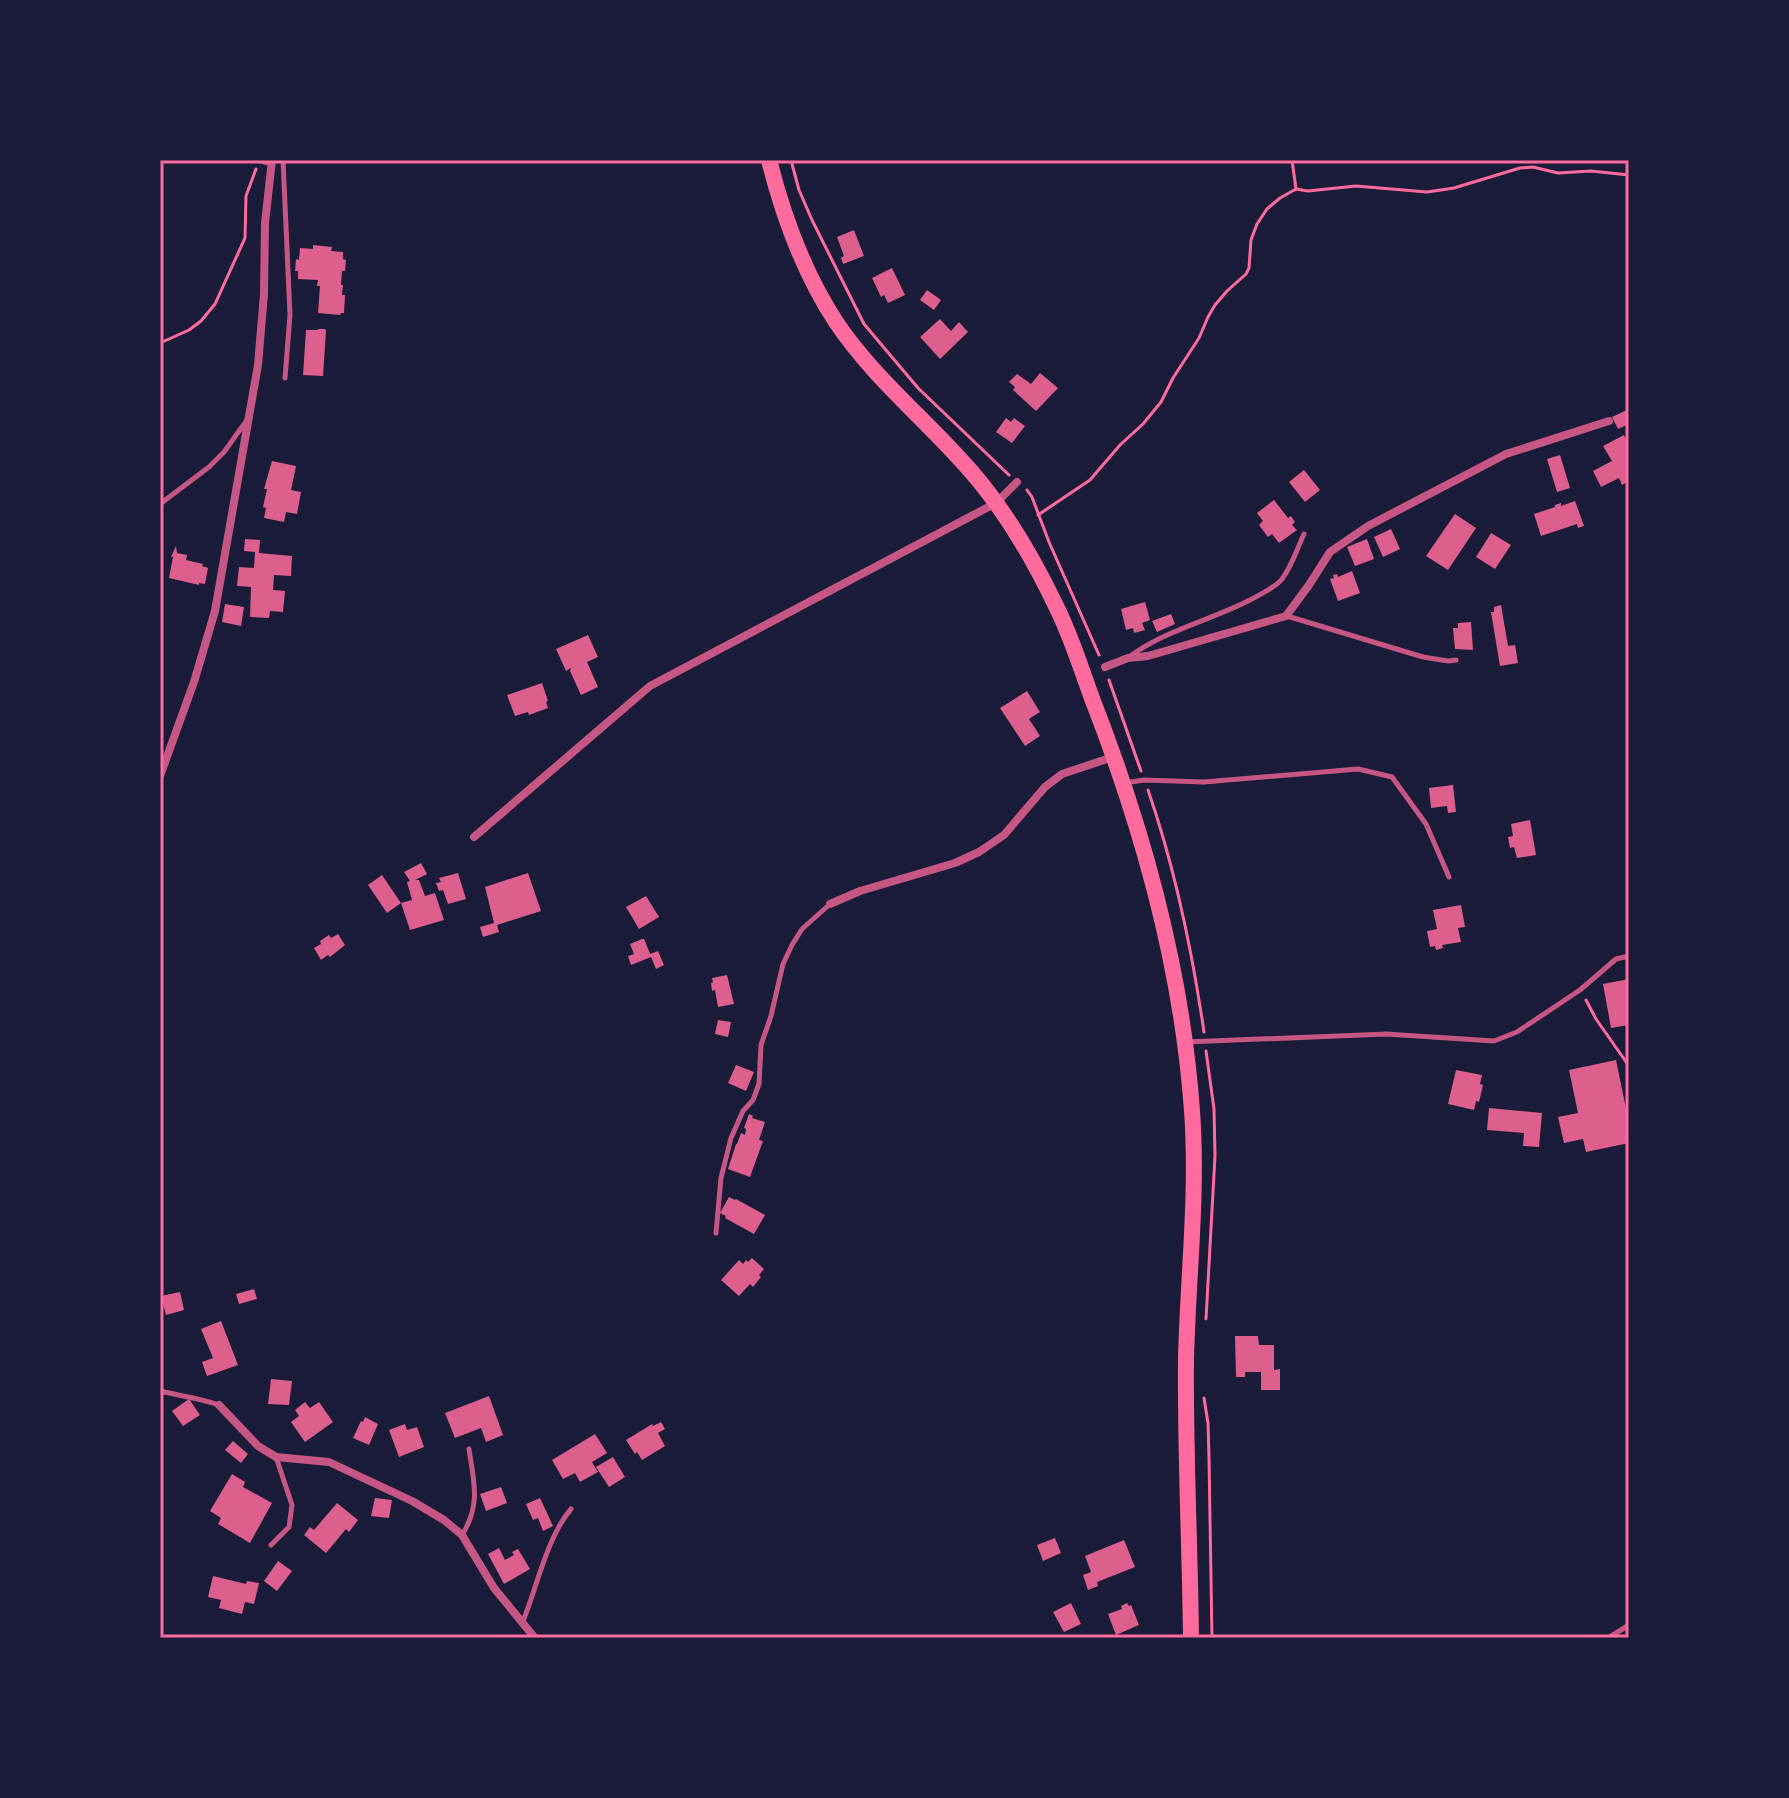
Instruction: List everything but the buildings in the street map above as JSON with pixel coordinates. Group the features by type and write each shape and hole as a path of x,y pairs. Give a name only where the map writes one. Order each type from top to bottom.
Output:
{"main road":[{"path":"769,160 779,198 810,277 836,321 867,362 962,461 996,503 1028,552 1057,608 1115,756 1143,841 1172,963 1192,1111 1194,1146 1186,1360 1191,1638"}],"street":[{"path":"160,776 194,682 215,611 251,416 262,323 265,223 271,162"},
{"path":"1105,667 1128,658 1148,656 1286,616 1330,552 1368,526 1506,454 1609,421"},
{"path":"474,837 650,686 996,503 1017,482"},
{"path":"830,904 860,891 955,863 979,852 1004,835 1045,787 1062,774 1115,756"},
{"path":"219,1405 258,1446 276,1457 329,1462 430,1510 462,1535 494,1588 535,1638"}],"lane":[{"path":"258,160 271,162"},
{"path":"283,160 290,315 285,378"},
{"path":"160,504 209,467 251,416"},
{"path":"1128,658 1149,643 1245,603 1278,584 1304,534"},
{"path":"1286,616 1423,657 1456,660"},
{"path":"1124,784 1144,780 1204,782 1358,769 1392,777 1426,824 1449,877"},
{"path":"716,1233 721,1178 731,1138 759,1084 761,1045 783,964 802,929 830,904"},
{"path":"1185,1042 1386,1034 1494,1041 1517,1032 1580,990 1616,959 1629,956"},
{"path":"160,1391 219,1405"},
{"path":"462,1535 471,1521 475,1502 469,1449"},
{"path":"271,1545 289,1527 292,1505 276,1457"},
{"path":"523,1621 551,1542 571,1509"},
{"path":"1608,1638 1629,1625"}],"path":[{"path":"160,343 189,330 215,304 245,238 246,196 258,160"},
{"path":"791,160 812,220 864,324 918,388 1032,497 1105,667"},
{"path":"1292,160 1296,189"},
{"path":"1038,515 1090,480 1161,402 1215,305 1246,274 1251,240 1257,224 1267,209 1280,198 1296,189 1308,191 1356,186 1427,192 1533,167 1558,173 1591,171 1629,175"},
{"path":"1580,990 1629,1066"}]}
